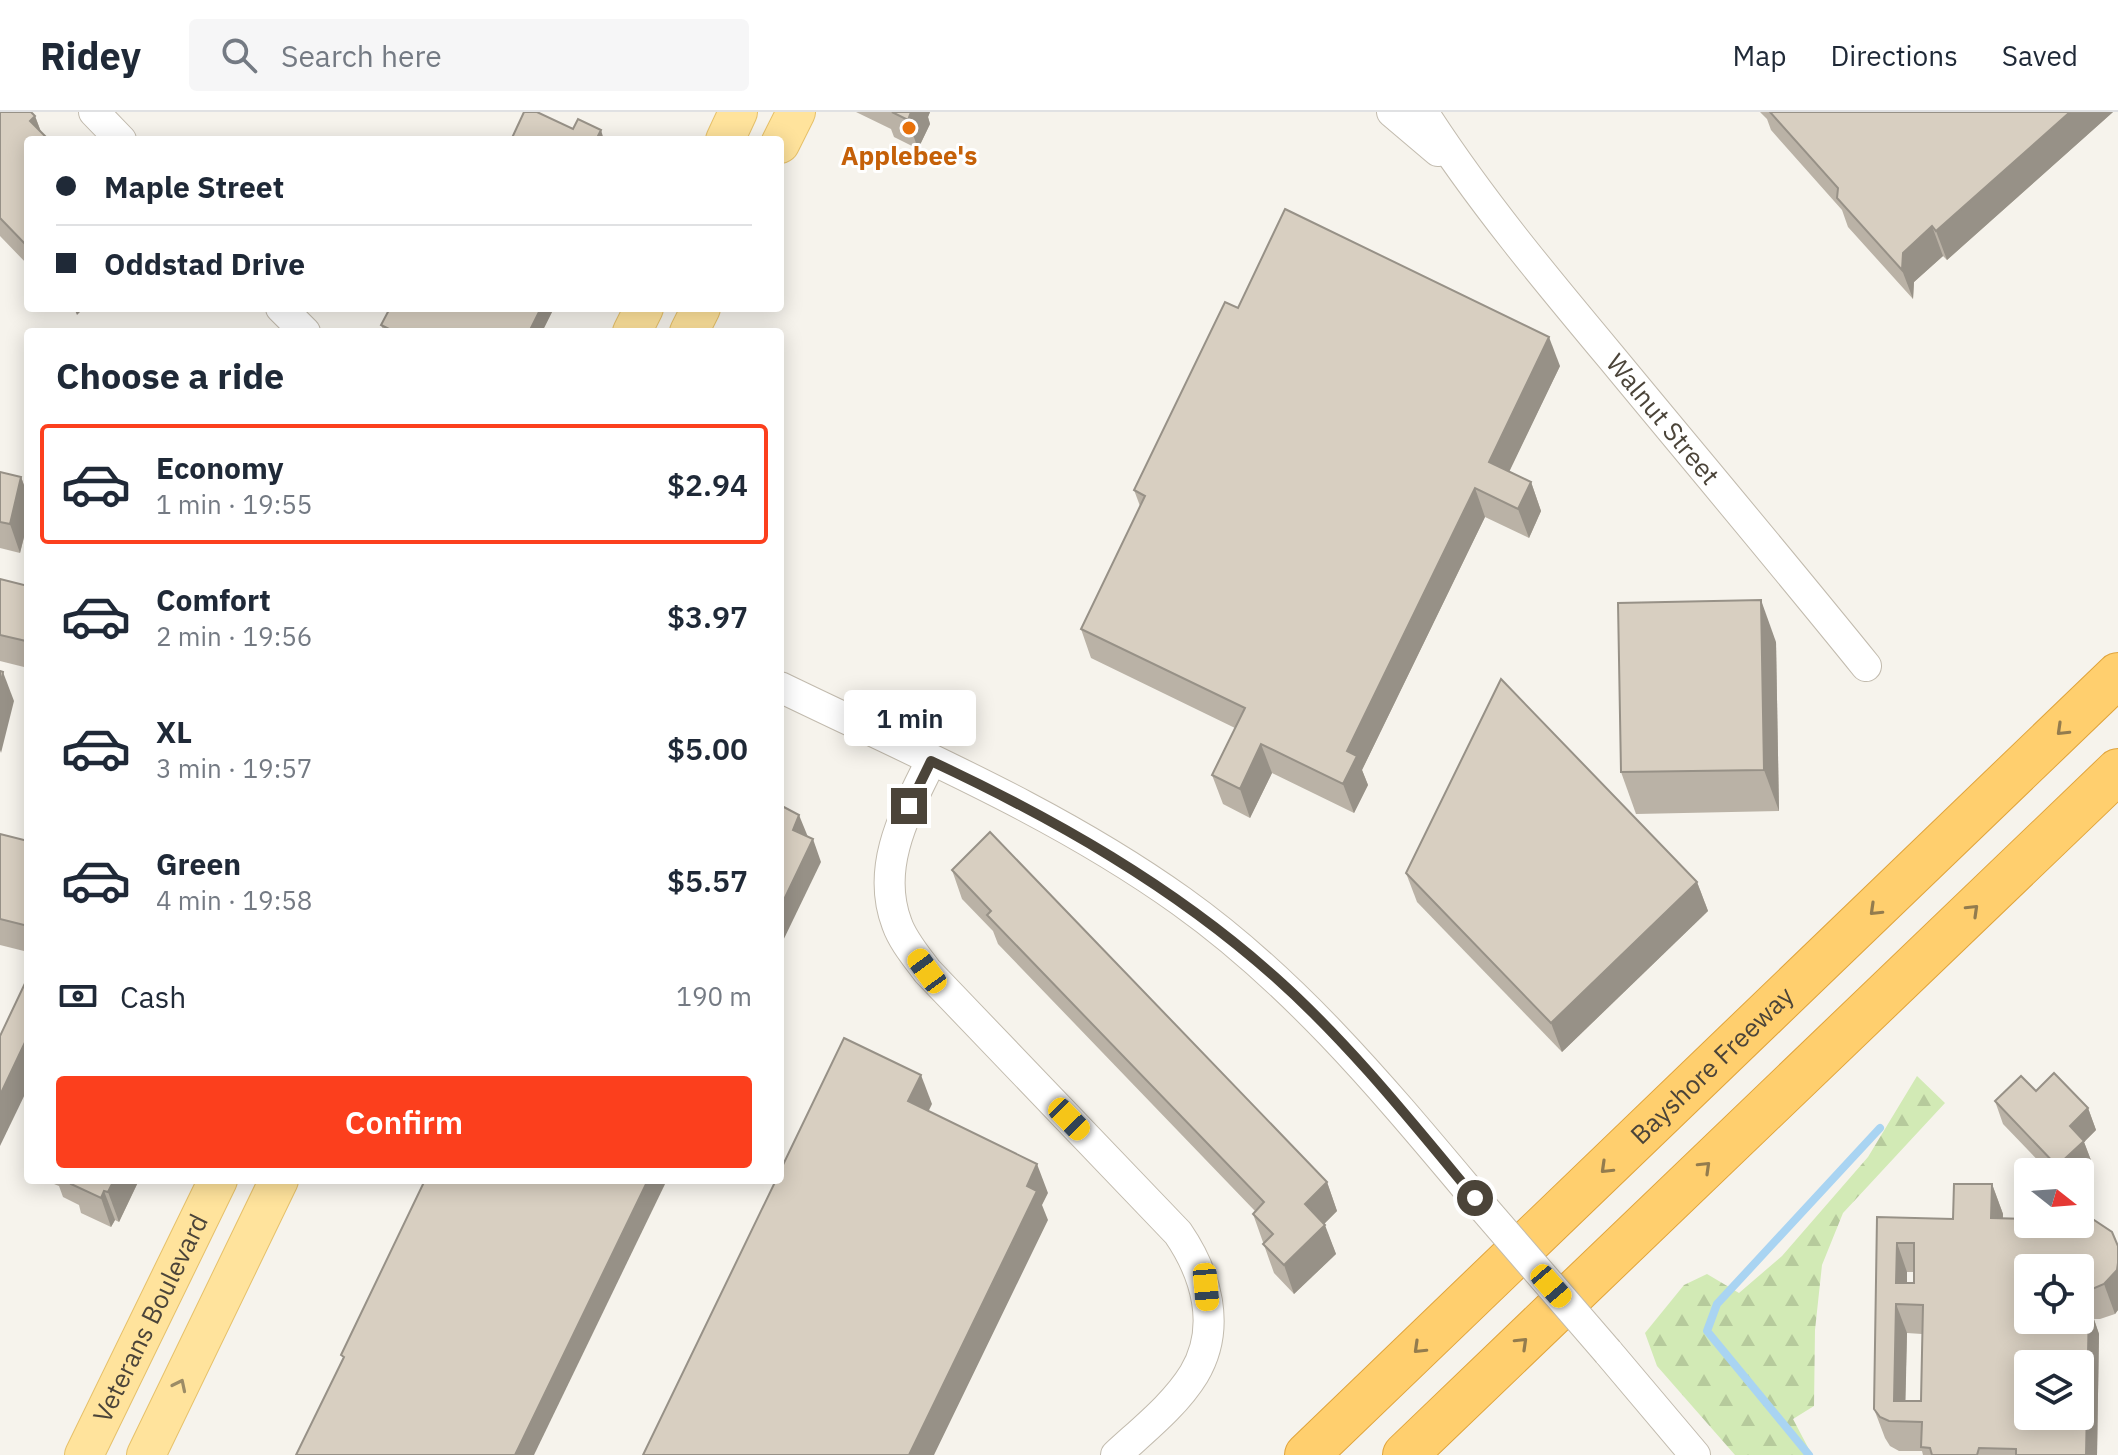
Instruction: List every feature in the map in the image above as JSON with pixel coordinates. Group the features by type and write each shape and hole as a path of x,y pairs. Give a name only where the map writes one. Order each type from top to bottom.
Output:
{"highway":[{"name":"Bayshore Freeway","path":"1307,1455 2118,675"},
{"path":"1405,1455 2118,771"}],"main road":[{"path":"727,136 738,112"},
{"path":"784,136 796,112"},
{"name":"Veterans Boulevard","path":"85,1455 216,1184"},
{"name":"Veterans Boulevard","path":"146,1455 277,1184"}],"street":[{"path":"94,112 117,136"},
{"name":"Walnut Street","path":"1392,112 1461,171"},
{"name":"Walnut Street","path":"1423,112 1461,171 1679,442 1735,504 1866,666"},
{"path":"285,312 301,328"},
{"path":"784,689 1039,813 1084,839 1182,902 1276,978 1369,1072 1695,1455"},
{"path":"931,761 898,829 890,861 890,897 897,925 927,971 1178,1233 1195,1258 1206,1287 1208,1316 1205,1346 1195,1372 1176,1397 1116,1455"}],"green space":[{"path":"1917,1076 1945,1103 1843,1213 1822,1265 1815,1330 1814,1406 1793,1419 1812,1455 1735,1455 1657,1366 1645,1333 1684,1285 1707,1274 1739,1293 1782,1256 1868,1157"}],"building":[{"path":"0,112 31,112 35,116 30,121 45,136 24,136 24,243 0,218"},
{"path":"524,112 537,112 573,129 578,119 601,130 598,136 513,136"},
{"path":"892,112 911,112 908,120"},
{"path":"1770,112 2070,112 1936,231 1932,226 1903,253 1902,270 1837,198 1838,188"},
{"path":"1285,209 1549,337 1489,462 1531,482 1518,509 1475,488 1347,751 1357,756 1343,784 1261,744 1240,789 1212,775 1245,708 1081,629 1145,496 1134,490 1225,302 1238,308"},
{"path":"388,312 539,312 531,328 387,328 381,325"},
{"path":"0,472 21,477 10,524 0,522"},
{"path":"0,579 24,585 24,641 0,635"},
{"path":"1761,600 1764,770 1621,772 1618,603"},
{"path":"1501,679 1697,882 1551,1023 1406,873"},
{"path":"784,807 799,815 793,830 813,839 784,900"},
{"path":"990,832 1327,1182 1305,1204 1325,1225 1284,1265 1263,1244 1273,1234 1253,1214 1264,1202 987,915 991,911 952,870"},
{"path":"0,834 24,840 24,925 0,919"},
{"path":"24,985 24,1044 0,1095 0,1036"},
{"path":"844,1038 921,1075 908,1101 1037,1164 1027,1186 1037,1191 909,1455 643,1455 774,1184 784,1184 784,1163"},
{"path":"2054,1073 2088,1108 2070,1126 2084,1141 2066,1158 2049,1158 1995,1101 2021,1076 2036,1091"},
{"path":"71,1184 112,1184 101,1198"},
{"path":"423,1184 646,1184 515,1455 296,1455 344,1357 341,1355"},
{"path":"1954,1184 1992,1184 1991,1218 2014,1219 2014,1238 2094,1238 2094,1220 2112,1232 2118,1246 2117,1270 2104,1284 2094,1288 2094,1254 2014,1254 2014,1334 2088,1334 2088,1350 2014,1350 2014,1430 2086,1430 2086,1455 2016,1455 2016,1449 1979,1448 1977,1455 1932,1455 1930,1448 1921,1447 1922,1422 1889,1421 1880,1417 1874,1409 1877,1217 1953,1219","holes":["1897,1243 1914,1243 1914,1283 1896,1283","1896,1304 1923,1305 1921,1401 1894,1401"]}],"waterway":[{"path":"1809,1455 1707,1331 1717,1304 1880,1128"}],"place":[{"name":"Applebee's","path":"909,128"}],"route":[{"path":"909,806 931,761 1039,813 1182,902 1276,978 1322,1022 1369,1072 1475,1198"}]}
